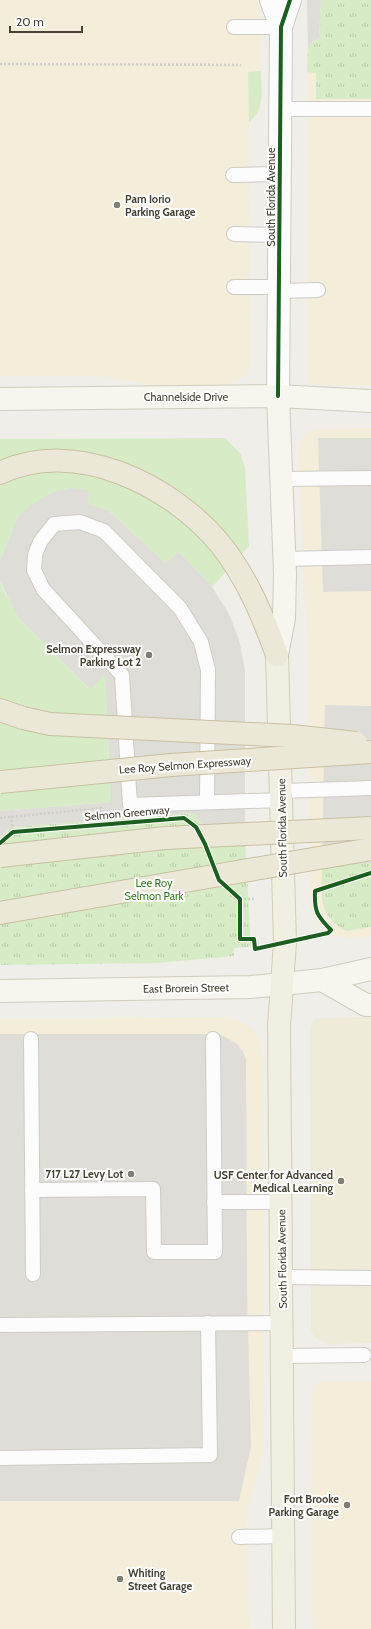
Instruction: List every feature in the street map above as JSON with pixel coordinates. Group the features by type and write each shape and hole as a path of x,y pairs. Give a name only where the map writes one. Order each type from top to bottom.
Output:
{"highway":[{"path":"0,473 22,465 56,460 94,466 156,490 206,528 232,561 250,590 277,655"},
{"path":"0,710 23,718 50,724 292,736 371,744"},
{"name":"Lee Roy Selmon Expressway","path":"0,782 171,764 371,752"},
{"path":"0,856 165,838 371,828"},
{"path":"0,913 371,850"}],"main road":[{"name":"Channelside Drive","path":"0,399 278,396 371,401"},
{"name":"South Florida Avenue","path":"278,396 284,559 284,618 277,655 285,943 279,1026 282,1202 284,1629"},
{"name":"East Brorein Street","path":"0,991 251,988 322,980 371,969"},
{"path":"322,980 366,1005 371,1005"}],"street":[{"name":"South Florida Avenue","path":"271,0 281,27"},
{"name":"South Florida Avenue","path":"278,396 281,27 290,0"}],"lane":[{"path":"234,27 281,27"},
{"path":"280,109 371,109"},
{"path":"233,175 280,174"},
{"path":"234,234 279,236"},
{"path":"234,287 318,290"},
{"path":"281,479 371,478"},
{"path":"207,802 208,670 201,642 180,608 104,531 80,522 54,524 40,542 35,555 34,570 43,589 122,675 130,805 207,802 371,788"},
{"path":"284,559 371,557"},
{"path":"31,1039 34,1274"},
{"path":"32,1190 153,1189 154,1252 215,1252 213,1039"},
{"path":"214,1202 282,1202"},
{"path":"282,1277 365,1278 371,1289"},
{"path":"0,1458 210,1455 208,1323"},
{"path":"0,1325 283,1323"},
{"path":"283,1356 364,1355"},
{"path":"239,1537 284,1536"}],"path":[{"path":"0,64 242,65"},
{"path":"0,818 101,808 102,824"},
{"path":"11,816 13,832"},
{"path":"8,835 13,832 20,831"},
{"path":"234,895 240,899 254,899"},
{"path":"240,899 240,907"}],"shaded area":[{"name":"Pam Iorio Parking Garage","path":"0,0 260,0 261,105 257,115 249,122 250,364 247,373 237,382 227,386 157,386 99,376 0,376"},
{"path":"307,0 321,0 319,38 308,45"},
{"path":"307,72 371,73 371,385 316,385 310,382 307,376"},
{"path":"371,428 371,936 347,938 335,936 323,929 315,920 310,906 309,673 298,447 307,432 316,429"},
{"path":"318,438 371,438 371,591 323,592"},
{"name":"Selmon Expressway Parking Lot 2","path":"71,488 89,490 88,504 109,511 165,563 179,552 212,587 229,614 239,640 245,669 245,840 215,842 194,813 10,827 0,837 0,811 111,802 105,674 90,689 18,617 0,581 0,561 18,517 29,506 53,492"},
{"path":"325,705 371,706 371,863 322,865"},
{"path":"225,1017 238,1020 251,1027 259,1039 263,1055 263,1452 246,1518 250,1629 0,1629 0,1019"},
{"name":"USF Center for Advanced Medical Learning","path":"371,1017 371,1343 327,1344 314,1337 311,1330 310,1027 315,1019"},
{"path":"0,1034 220,1034 237,1044 243,1052 246,1059 247,1289 251,1446 239,1501 0,1501"},
{"name":"Fort Brooke Parking Garage","path":"323,1382 371,1382 371,1629 313,1629 311,1393 317,1384"}],"green space":[{"path":"321,0 371,0 371,99 316,99 316,73 307,72 308,45 319,38"},
{"path":"261,71 262,92 260,105 258,111 249,122 248,72"},
{"path":"225,438 240,453 245,467 249,546 212,587 179,552 165,563 109,511 88,504 89,490 18,517 0,561 0,439"},
{"path":"0,581 6,595 89,689 105,673 111,802 0,811"},
{"name":"Lee Roy Selmon Park","path":"194,813 215,842 245,840 251,947 234,948 234,956 157,963 0,965 0,837 10,827"},
{"path":"371,863 371,927 346,931 336,924 325,910 322,895 322,865"}],"cycle path":[{"path":"278,396 281,27 290,0"},
{"name":"Selmon Greenway","path":"0,843 13,832 184,818 196,827 205,844 219,880 240,899 240,939 254,939 255,949 328,933 331,930 322,921 317,913 315,891 371,873"}],"place":[{"name":"Pam Iorio Parking Garage","path":"117,205"},
{"name":"Selmon Expressway Parking Lot 2","path":"149,655"},
{"name":"717 L27 Levy Lot","path":"131,1174"},
{"name":"USF Center for Advanced Medical Learning","path":"341,1181"},
{"name":"Fort Brooke Parking Garage","path":"347,1505"},
{"name":"Whiting Street Garage","path":"120,1579"}]}
